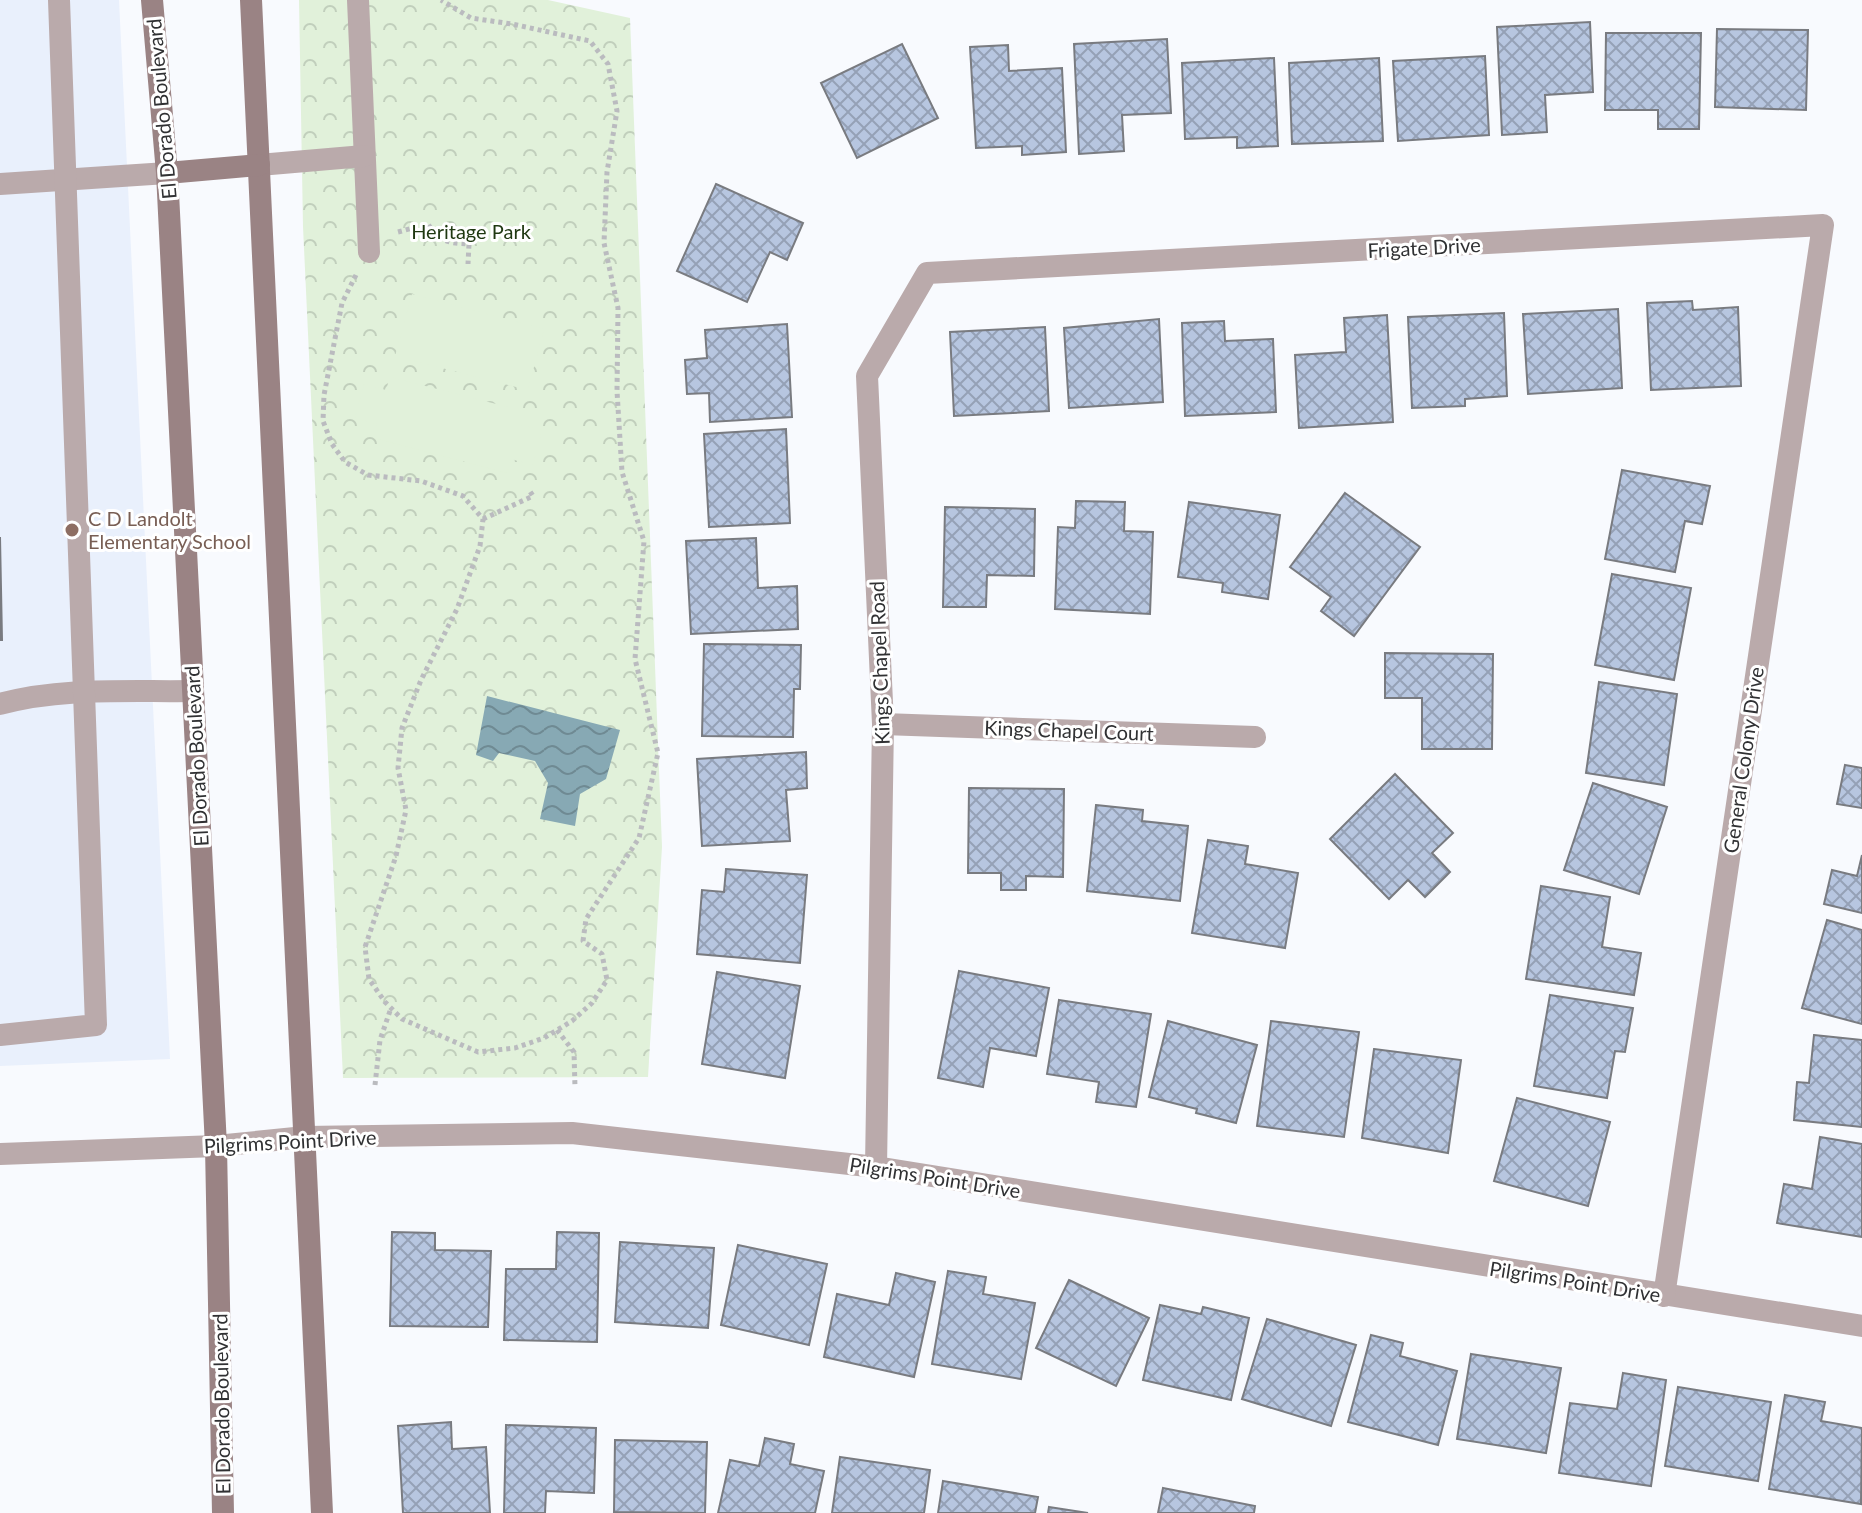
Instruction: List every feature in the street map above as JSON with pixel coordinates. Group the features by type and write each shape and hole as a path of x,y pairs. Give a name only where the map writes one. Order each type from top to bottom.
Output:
{"main road":[{"name":"El Dorado Boulevard","path":"152,0 167,173 216,1146 223,1513"},
{"path":"251,0 322,1513"},
{"path":"167,173 259,165"}],"street":[{"path":"0,1035 96,1025 59,0"},
{"path":"358,0 369,252"},
{"path":"259,165 364,156"},
{"path":"0,184 167,173"},
{"name":"Frigate Drive","path":"1024,269 1823,225"},
{"name":"General Colony Drive","path":"1664,1296 1823,225"},
{"name":"Kings Chapel Road","path":"876,1167 883,724 867,376 927,273 1024,269"},
{"path":"0,704 15,699 84,693 193,691"},
{"name":"Kings Chapel Court","path":"883,724 1255,737"},
{"name":"Pilgrims Point Drive","path":"0,1154 216,1146 305,1137 572,1133 876,1167 1862,1326"}],"path":[{"path":"441,0 471,18 590,41 608,64 617,111 607,172 604,243 618,308 617,391 622,472 644,541 635,659 658,753 639,838 586,919 583,941 602,954 607,980 592,1003 544,1038 515,1048 478,1052 402,1019 369,979 365,947 396,856 406,810 398,768 402,728 421,680 457,609 480,546 483,519 463,496 421,481 368,475 345,462 332,444 323,421 324,395 342,303 369,252 399,231 428,224 437,239 469,244 468,264"},
{"path":"483,519 533,496 529,490"},
{"path":"375,1085 380,1040 391,1008"},
{"path":"557,1030 574,1052 575,1088"}],"shaded area":[{"name":"C D Landolt Elementary School","path":"0,0 119,0 170,1059 0,1066"}],"green space":[{"name":"Heritage Park","path":"299,0 548,0 630,18 662,847 648,1077 343,1078 303,227"},
{"path":"412,294 544,329 528,390 395,356"},
{"path":"390,377 524,411 520,425 542,430 533,465 511,459 507,473 374,438 377,424 355,418 364,384 386,390"}],"water":[{"path":"487,696 620,730 606,779 580,794 575,826 540,819 548,783 535,761 499,753 493,761 476,755"}],"building":[{"path":"1590,22 1593,92 1545,95 1547,132 1502,135 1497,27"},
{"path":"1717,29 1808,30 1806,110 1715,107"},
{"path":"1606,33 1701,33 1699,129 1658,129 1658,110 1605,110"},
{"path":"1167,39 1171,113 1122,115 1124,151 1079,154 1074,44"},
{"path":"902,44 938,118 857,158 821,83"},
{"path":"1008,45 1009,71 1062,68 1066,152 1022,155 1022,146 976,148 970,47"},
{"path":"1485,56 1489,135 1398,141 1393,61"},
{"path":"1274,58 1278,146 1237,148 1237,137 1185,139 1182,63"},
{"path":"1379,58 1383,141 1292,144 1289,63"},
{"path":"716,184 803,223 787,260 770,252 747,302 677,271"},
{"path":"1692,301 1693,310 1738,307 1741,386 1651,390 1647,303"},
{"path":"1618,309 1622,388 1528,394 1523,314"},
{"path":"1504,313 1507,396 1465,399 1465,406 1412,408 1408,317"},
{"path":"1387,315 1393,422 1299,428 1295,355 1346,352 1344,318"},
{"path":"1159,319 1163,402 1069,408 1064,328"},
{"path":"1224,321 1225,341 1273,339 1276,412 1185,416 1182,323"},
{"path":"787,324 792,417 710,422 709,393 687,394 685,360 707,358 705,330"},
{"path":"1045,327 1049,411 954,416 950,332"},
{"path":"786,429 790,523 709,527 704,434"},
{"path":"1622,470 1710,486 1702,524 1685,521 1675,572 1605,559"},
{"path":"1345,493 1420,547 1354,636 1321,611 1331,597 1290,567"},
{"path":"1076,501 1125,502 1124,531 1153,532 1150,614 1055,609 1058,527 1075,528"},
{"path":"1189,502 1280,515 1268,599 1222,592 1223,583 1178,577"},
{"path":"945,507 1035,509 1034,576 987,575 986,607 943,607"},
{"path":"0,537 2,640 0,640"},
{"path":"756,538 758,588 797,586 798,629 691,634 686,541"},
{"path":"1612,574 1691,588 1674,680 1595,665"},
{"path":"704,644 801,645 800,689 794,689 793,737 702,736"},
{"path":"1385,653 1493,654 1492,749 1422,749 1422,698 1385,698"},
{"path":"1599,682 1677,694 1664,785 1586,773"},
{"path":"806,752 807,788 786,790 790,841 702,846 697,759"},
{"path":"1845,765 1862,768 1862,808 1837,804"},
{"path":"1395,774 1453,833 1432,853 1450,872 1425,897 1408,880 1389,899 1330,839"},
{"path":"1593,783 1667,807 1639,894 1564,870"},
{"path":"969,788 1064,789 1063,877 1026,876 1026,890 1001,890 1001,873 968,873"},
{"path":"1096,805 1143,810 1142,821 1188,826 1180,901 1087,891"},
{"path":"1208,840 1248,846 1245,864 1298,873 1285,948 1192,933"},
{"path":"1862,855 1862,913 1824,904 1832,870 1857,876"},
{"path":"726,869 807,875 800,963 697,954 702,890 724,892"},
{"path":"1541,886 1610,897 1602,947 1641,953 1634,995 1526,979"},
{"path":"1827,920 1862,930 1862,1024 1802,1008"},
{"path":"959,971 1049,988 1036,1056 990,1048 983,1087 938,1078"},
{"path":"717,972 800,986 785,1078 702,1064"},
{"path":"1550,995 1633,1008 1625,1052 1615,1051 1607,1098 1534,1086"},
{"path":"1059,1000 1151,1014 1136,1107 1096,1102 1099,1082 1047,1074"},
{"path":"1168,1021 1257,1045 1236,1123 1149,1097"},
{"path":"1271,1021 1359,1032 1344,1137 1257,1126"},
{"path":"1814,1035 1862,1040 1862,1127 1794,1120 1797,1082 1809,1083"},
{"path":"1374,1049 1461,1060 1448,1153 1362,1138"},
{"path":"1517,1098 1610,1122 1588,1206 1494,1181"},
{"path":"1820,1137 1862,1144 1862,1237 1777,1223 1784,1184 1812,1189"},
{"path":"392,1232 435,1233 435,1250 491,1251 488,1327 390,1326"},
{"path":"557,1232 599,1233 597,1342 504,1340 506,1269 556,1269"},
{"path":"620,1242 714,1248 708,1328 615,1322"},
{"path":"738,1245 827,1264 809,1345 721,1325"},
{"path":"948,1271 986,1277 983,1294 1035,1303 1021,1379 932,1364"},
{"path":"896,1273 935,1282 914,1377 824,1357 837,1294 889,1305"},
{"path":"1069,1280 1149,1318 1116,1386 1036,1348"},
{"path":"1160,1305 1201,1314 1203,1307 1249,1318 1231,1400 1143,1380"},
{"path":"1267,1319 1356,1345 1331,1426 1242,1399"},
{"path":"1371,1335 1403,1343 1400,1356 1457,1371 1438,1445 1348,1422"},
{"path":"1471,1354 1561,1368 1546,1453 1457,1439"},
{"path":"1623,1373 1666,1380 1651,1486 1559,1473 1570,1403 1617,1409"},
{"path":"1678,1387 1771,1402 1758,1481 1665,1466"},
{"path":"1785,1395 1825,1402 1821,1421 1862,1428 1861,1504 1769,1489"},
{"path":"451,1422 452,1449 486,1447 490,1513 403,1513 398,1426"},
{"path":"506,1425 596,1428 594,1493 546,1491 545,1513 504,1513"},
{"path":"765,1438 794,1444 790,1464 824,1471 815,1513 718,1513 730,1460 759,1466"},
{"path":"615,1440 707,1442 705,1513 614,1512"},
{"path":"840,1457 930,1470 924,1513 832,1513"},
{"path":"943,1481 1038,1497 1035,1513 938,1513"},
{"path":"1163,1488 1255,1506 1254,1513 1158,1513"},
{"path":"1049,1507 1088,1513 1048,1513"}],"place":[{"name":"C D Landolt Elementary School","path":"72,530"}]}
